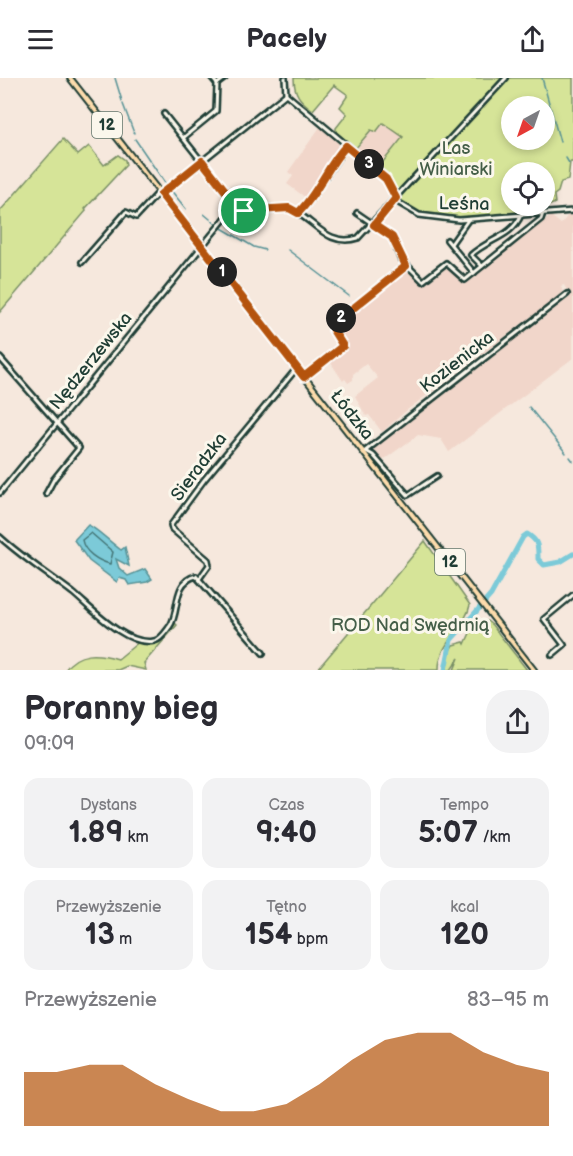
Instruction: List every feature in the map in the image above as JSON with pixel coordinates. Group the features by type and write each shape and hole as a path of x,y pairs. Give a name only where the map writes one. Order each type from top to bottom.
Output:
{"main road":[{"name":"Łódzka","path":"70,78 534,670"}],"street":[{"path":"183,138 216,111 217,84 212,78"},
{"path":"217,84 225,78"},
{"path":"285,78 286,94 386,179 395,199"},
{"path":"229,214 289,208 326,235 340,241 358,238 374,225 395,199 507,78"},
{"path":"82,262 126,212 136,217 160,193 286,94"},
{"path":"164,114 241,211"},
{"path":"298,213 308,203 335,159 346,146"},
{"name":"Leśna","path":"395,199 421,215 468,220 510,216"},
{"name":"Nędzerzewska","path":"0,493 236,206"},
{"name":"Leśna","path":"555,212 573,211"},
{"path":"357,213 392,237 406,266 423,281 446,264 464,280 542,216"},
{"path":"482,266 471,255 483,245 515,228 521,216"},
{"path":"451,244 468,220"},
{"path":"447,240 474,273"},
{"path":"304,377 343,346 333,330 336,322 406,266"},
{"name":"Kozienicka","path":"365,452 567,294"},
{"path":"0,358 79,448 54,479 46,494"},
{"name":"Sieradzka","path":"199,579 209,565 208,560 172,529 171,525 204,480 297,368"},
{"path":"365,452 373,455 408,495 437,476"},
{"path":"0,537 94,613 126,634 154,641 173,622 175,601 179,592 192,577 199,579 263,653"},
{"path":"552,655 564,645 544,619 573,595"}],"shaded area":[{"path":"379,119 403,137 378,168 356,149"},
{"path":"320,127 342,144 309,200 287,184 293,176 288,172"},
{"path":"570,213 573,213 573,358 449,452 441,439 418,435 382,461 372,448 494,353 498,354 496,351 509,345 510,340 529,325 537,323 570,296 564,285 561,286 563,293 407,410 382,432 369,415 366,416 355,396 378,378 366,364 353,374 353,380 348,383 345,379 343,381 329,360 345,348 345,343 336,332 337,324 405,269 423,285 447,266 464,283 544,219 551,216 561,224"}],"green space":[{"name":"Las Winiarski","path":"294,78 573,78 573,162 570,162 568,180 561,182 555,194 555,162 501,162 501,215 468,218 419,213 401,203 397,191 378,168 403,137 383,123 376,132 371,130 355,149 336,133 336,128 347,114 340,107 348,95 334,85 313,110 299,97"},
{"path":"63,139 78,155 89,146 104,165 118,155 125,160 126,165 85,209 86,211 0,312 0,211"},
{"name":"ROD Nad Swędrnią","path":"425,541 470,605 463,621 447,643 440,660 439,670 317,670"},
{"path":"487,621 527,670 454,670 459,658 451,670 447,670 448,654 453,645 464,642 465,644 471,631"},
{"path":"175,623 177,625 144,663 146,670 127,666 118,670 65,670 76,659 82,657 96,655 118,659 140,641 156,643"}],"water":[{"path":"88,525 121,550 125,547 129,566 116,559 119,568 128,576 145,569 152,579 129,585 126,580 119,578 117,582 89,561 74,540"}],"waterway":[{"path":"115,78 122,101"},
{"path":"542,78 560,142"},
{"path":"123,104 134,133"},
{"path":"135,139 167,186"},
{"path":"566,158 569,163"},
{"path":"170,189 186,209"},
{"path":"204,214 216,224"},
{"path":"220,227 254,247 265,250"},
{"path":"288,250 349,296"},
{"path":"529,407 566,453"},
{"path":"570,457 573,461"},
{"path":"445,670 451,640 491,595 523,537 527,534 534,539 538,548 538,559 544,565 560,562 573,554"}],"route":[{"path":"346,146 386,179 396,198 374,225 385,230 392,237 406,266 336,322 333,330 343,346 304,377 161,194 202,161 239,209 244,211 289,208 298,213 308,203 337,156 346,146"}]}
